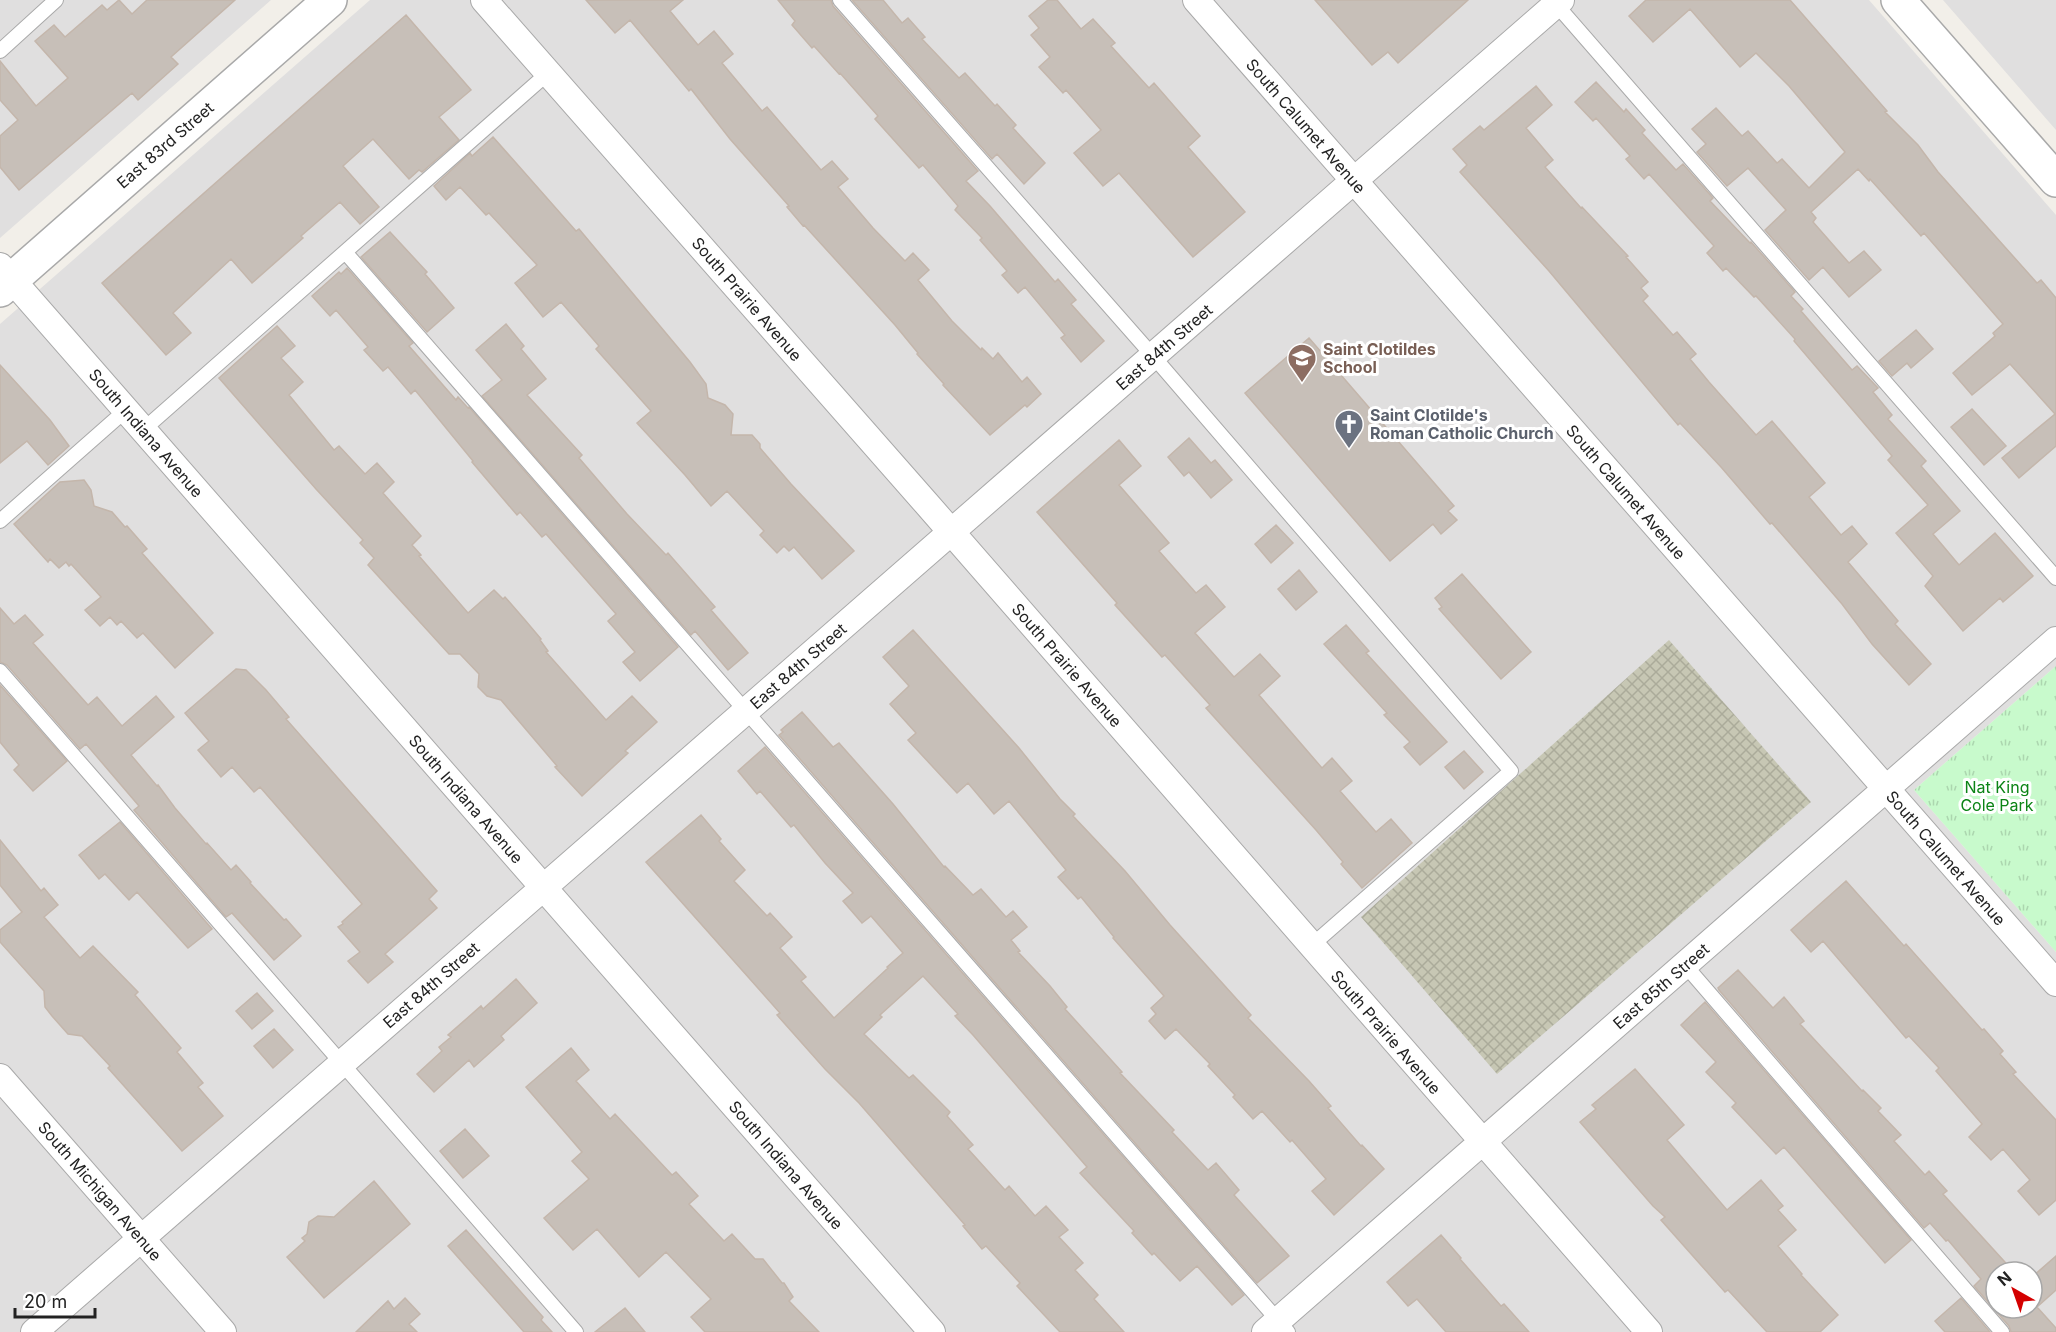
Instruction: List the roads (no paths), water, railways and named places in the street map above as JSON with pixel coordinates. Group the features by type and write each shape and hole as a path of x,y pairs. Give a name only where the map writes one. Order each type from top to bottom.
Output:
{"street":[{"name":"East 83rd Street","path":"4,279 330,0"},
{"name":"South Prairie Avenue","path":"484,0 1649,1332"},
{"name":"South Calumet Avenue","path":"1196,0 2056,983"},
{"path":"1898,0 2056,180"},
{"name":"East 84th Street","path":"34,1332 1557,2"},
{"name":"South Indiana Avenue","path":"4,279 126,410 932,1332"},
{"name":"East 85th Street","path":"1277,1328 1482,1143 2056,640"},
{"name":"South Michigan Avenue","path":"0,1077 223,1332"}],"lane":[{"path":"0,51 56,0"},
{"path":"840,0 1153,356 1511,771 1311,946"},
{"path":"1557,2 2056,578"},
{"path":"143,430 548,73"},
{"path":"345,252 746,711 1277,1328"},
{"path":"0,520 126,410"},
{"path":"0,671 576,1332"},
{"path":"1685,965 2002,1332"}],"place":[{"name":"Saint Clotildes School","path":"1302,384"},
{"name":"Saint Clotilde's Roman Catholic Church","path":"1349,450"}],"park label":[{"name":"Nat King Cole Park","path":"1997,796"}]}
